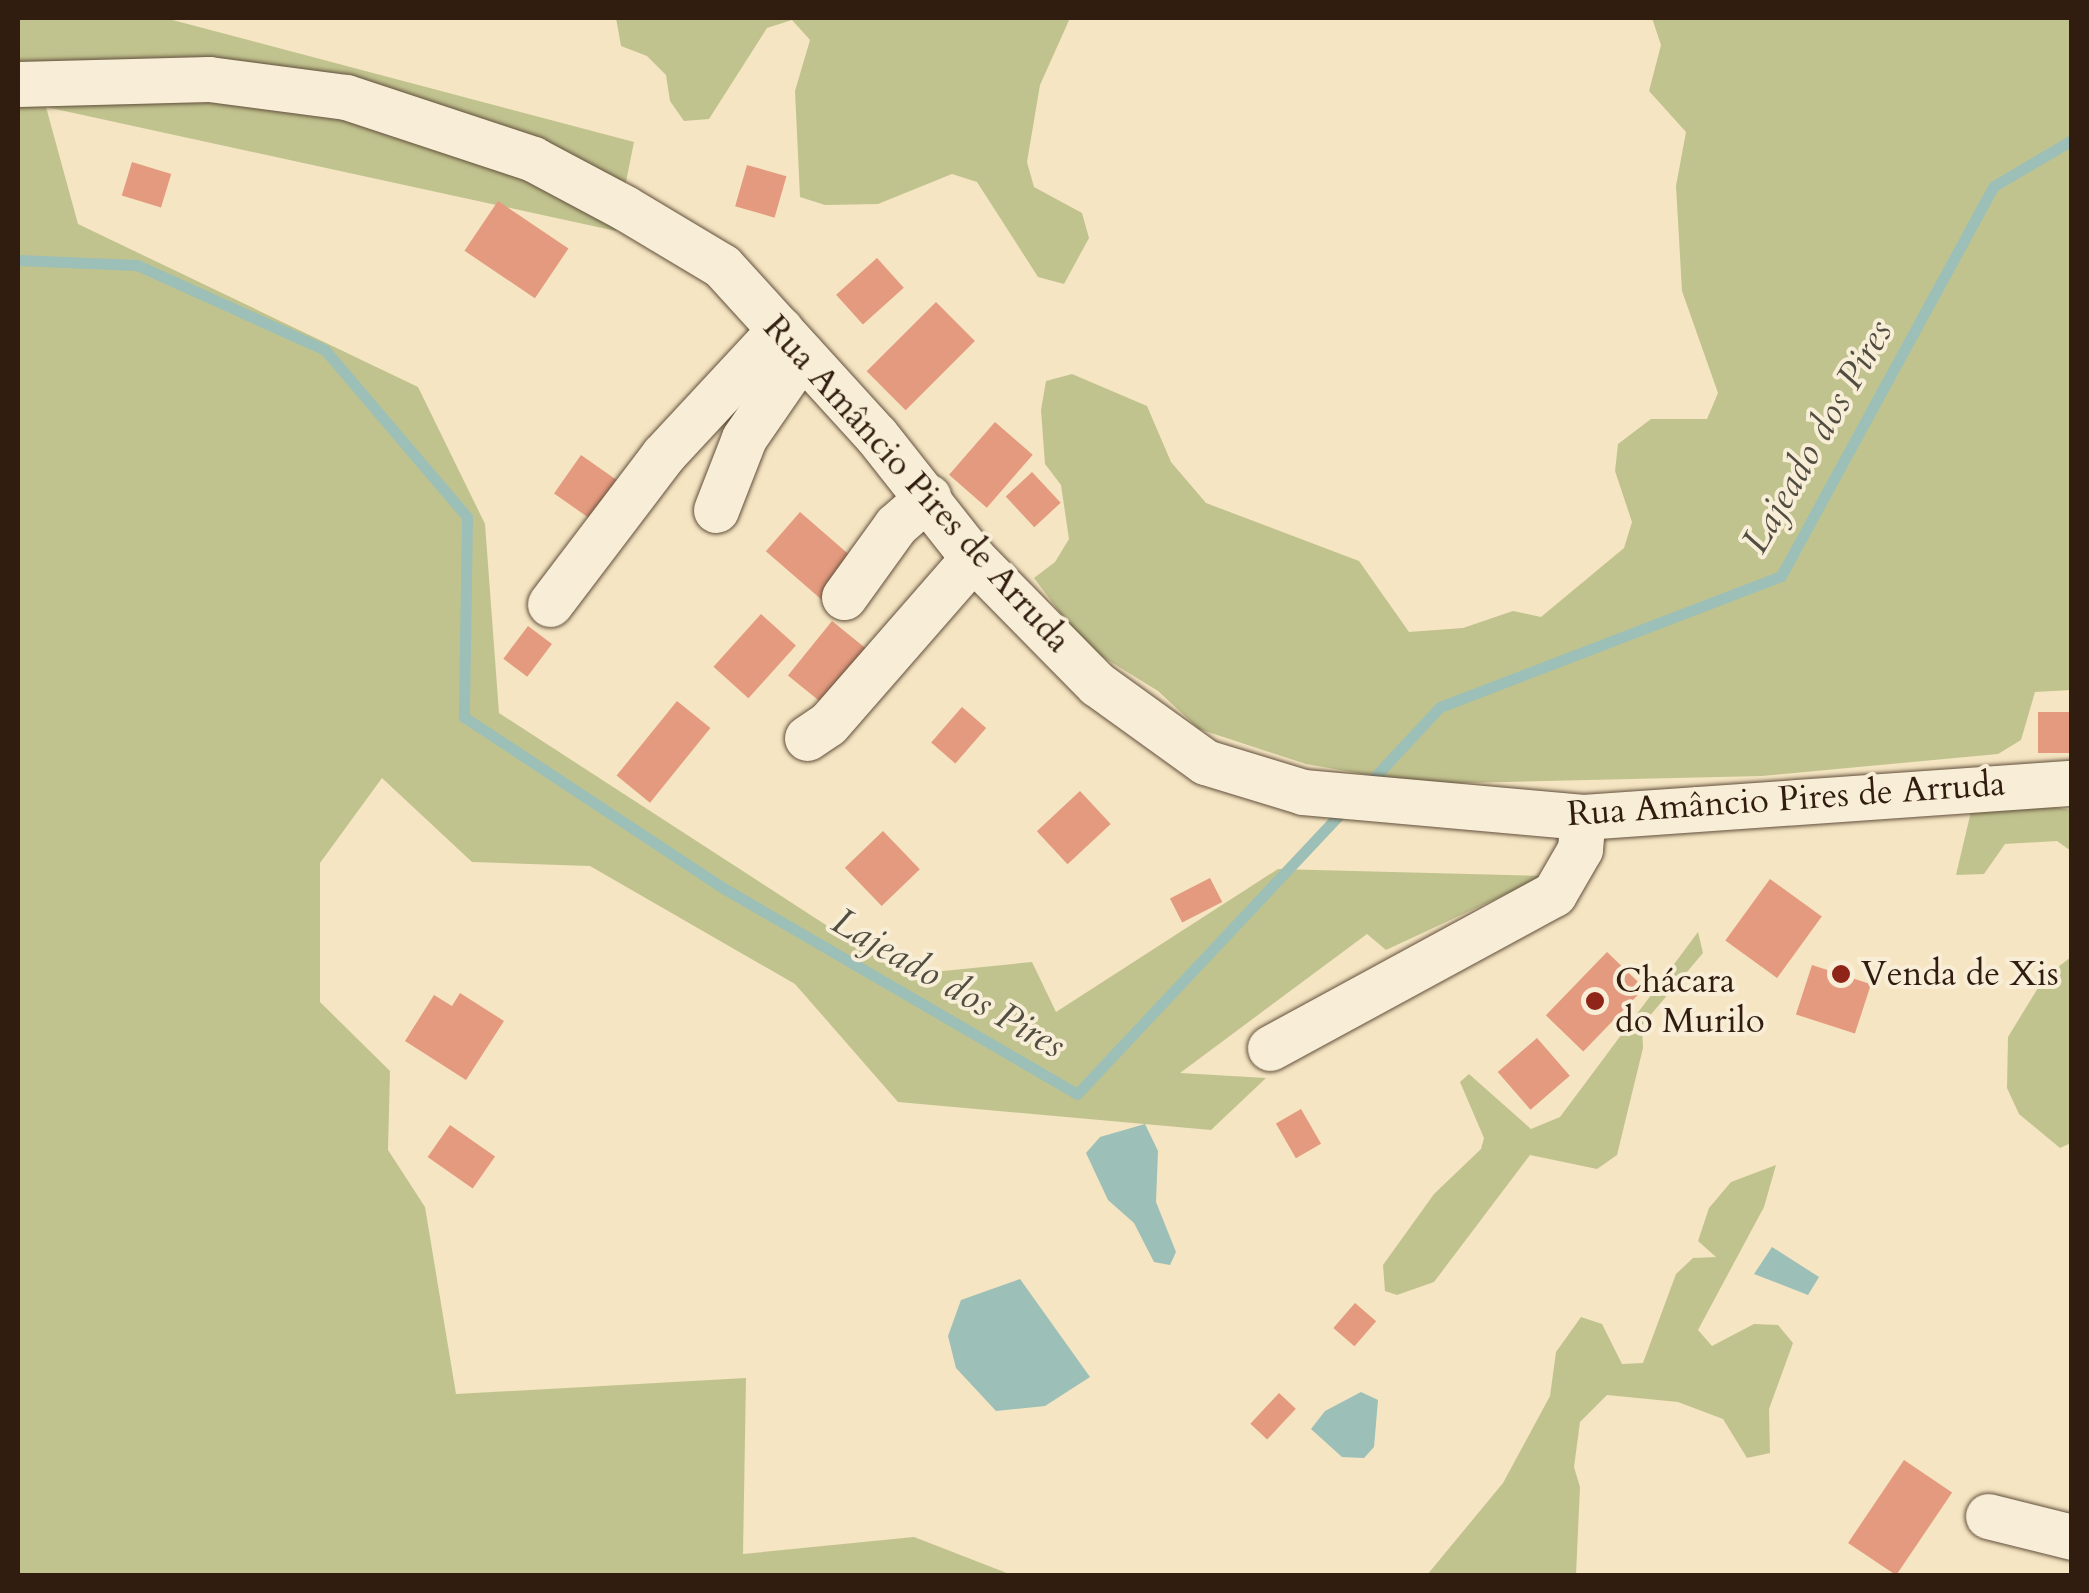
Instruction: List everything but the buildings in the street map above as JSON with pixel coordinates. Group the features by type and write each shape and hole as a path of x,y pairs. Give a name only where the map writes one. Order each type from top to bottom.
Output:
{"street":[{"name":"Rua Amâncio Pires de Arruda","path":"18,84 209,79 346,97 533,160 625,208 722,266 928,497 973,558 1097,684 1205,762 1303,792 1583,817 2072,782"},
{"path":"716,510 744,438 791,341"},
{"path":"550,604 663,455 791,341"},
{"path":"844,596 896,525 928,497"},
{"path":"807,738 828,724 973,558"},
{"path":"1270,1048 1554,894 1580,850 1583,817"},
{"path":"1988,1516 2072,1536"}],"green space":[{"path":"18,18 165,18 634,142 616,231 46,107 78,224 418,387 485,524 499,713 903,975 1032,962 1056,1012 1278,869 1545,876 1386,950 1367,934 1180,1073 1266,1078 1211,1130 898,1102 795,984 590,866 472,862 382,778 320,863 320,1002 390,1071 388,1150 425,1207 456,1394 746,1378 743,1554 914,1537 1012,1575 18,1575"},
{"path":"616,18 1070,18 1040,85 1027,162 1034,187 1082,213 1089,238 1064,284 1038,277 977,182 952,174 878,204 825,205 800,197 795,91 810,40 792,20 767,28 709,119 684,121 670,101 666,75 647,56 621,46"},
{"path":"1652,18 2071,18 2071,690 2035,692 2021,740 1998,754 1762,776 1420,784 1306,764 1199,729 1158,691 1085,646 1034,578 1055,562 1069,539 1061,485 1045,464 1041,410 1046,381 1072,374 1147,406 1171,462 1206,503 1359,561 1409,632 1463,628 1513,611 1541,617 1624,548 1632,522 1615,471 1618,444 1651,419 1707,419 1718,393 1682,291 1676,186 1686,132 1649,91 1661,45"},
{"path":"1986,795 2071,810 2071,851 2057,841 2005,844 1984,874 1956,875 1973,803"},
{"path":"1698,932 1703,953 1642,1025 1643,1048 1617,1155 1597,1169 1530,1155 1434,1282 1397,1295 1385,1291 1383,1265 1434,1194 1481,1149 1484,1138 1460,1082 1469,1074 1531,1129 1560,1117"},
{"path":"2071,957 2071,1143 2060,1148 2019,1114 2007,1088 2008,1037 2044,978"},
{"path":"1776,1165 1764,1207 1698,1330 1712,1346 1754,1324 1778,1325 1793,1343 1769,1409 1770,1453 1747,1458 1723,1419 1678,1402 1607,1395 1580,1422 1574,1467 1580,1487 1576,1575 1427,1575 1503,1483 1550,1396 1556,1352 1581,1317 1602,1324 1622,1364 1643,1363 1676,1274 1693,1258 1716,1257 1698,1241 1709,1208 1731,1182"}],"water":[{"path":"1145,1124 1158,1151 1156,1202 1176,1252 1170,1265 1154,1262 1134,1223 1108,1200 1086,1153 1100,1137"},
{"path":"1772,1247 1819,1277 1808,1295 1754,1274"},
{"path":"1020,1279 1090,1377 1045,1406 996,1411 956,1368 948,1336 961,1300"},
{"path":"1361,1392 1378,1400 1374,1447 1364,1458 1342,1457 1311,1429 1325,1411"}],"waterway":[{"name":"Lajeado dos Pires","path":"1368,784 1440,707 1781,576 1994,186 2072,140"},
{"name":"Lajeado dos Pires","path":"18,260 137,265 325,350 467,517 464,717 725,889 1077,1094 1345,809"}],"place":[{"name":"Venda de Xis","path":"1841,974"},
{"name":"Chácara do Murilo","path":"1595,1001"}]}
